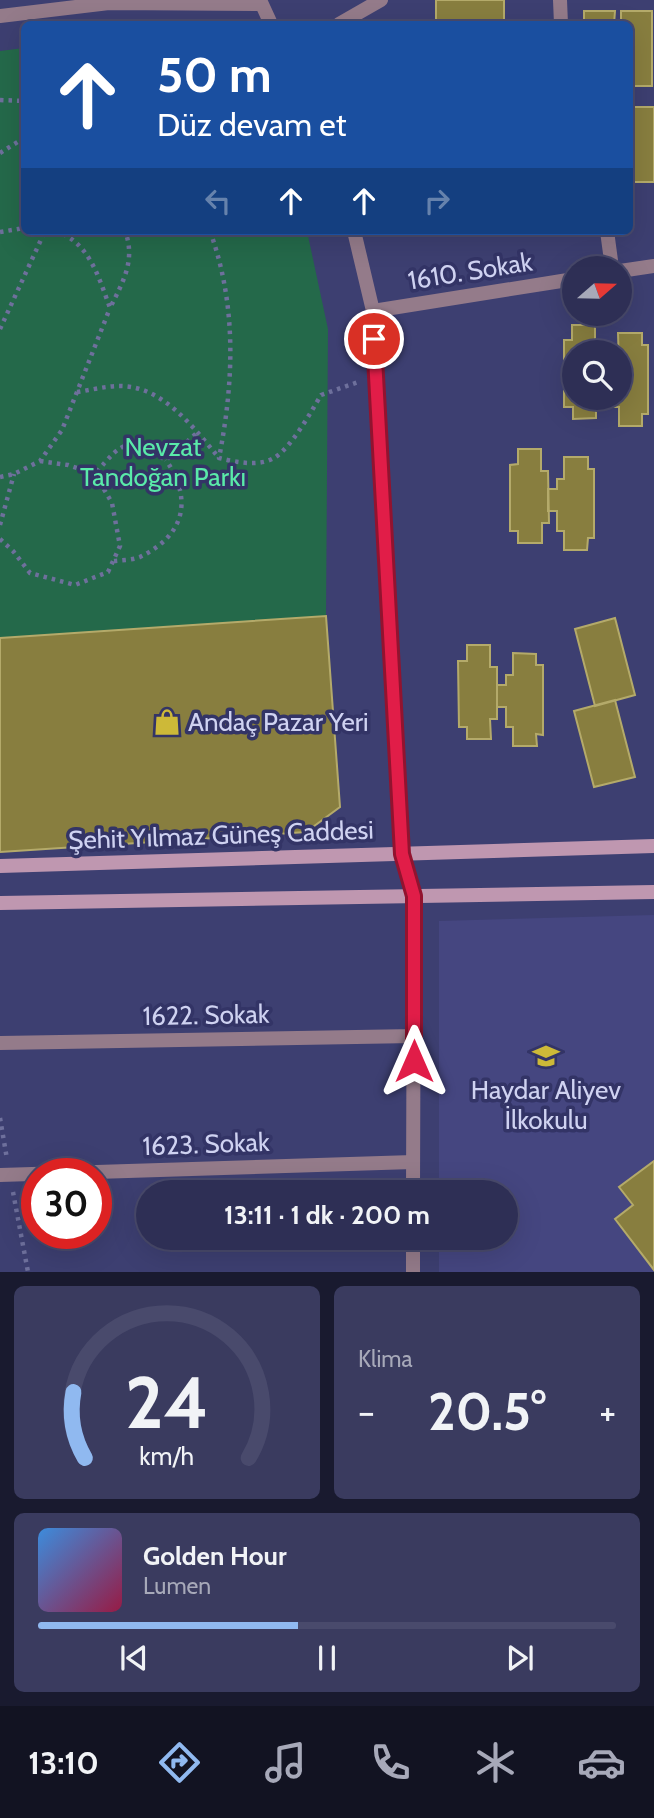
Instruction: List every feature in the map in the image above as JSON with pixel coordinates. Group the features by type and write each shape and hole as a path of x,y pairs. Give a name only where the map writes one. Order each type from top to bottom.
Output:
{"main road":[{"name":"Şehit Yılmaz Güneş Caddesi","path":"0,866 654,846"},
{"path":"402,854 414,896"},
{"path":"0,903 654,892"}],"street":[{"path":"344,21 381,0"},
{"path":"560,0 561,21"},
{"path":"0,16 109,3 260,2 270,21"},
{"path":"355,235 373,311 402,854"},
{"path":"608,235 610,256"},
{"path":"632,269 654,266"},
{"name":"1610. Sokak","path":"373,311 562,281"},
{"path":"413,1180 414,896"},
{"name":"1622. Sokak","path":"0,1043 414,1036"},
{"name":"1623. Sokak","path":"0,1175 413,1162"},
{"path":"413,1250 413,1272"}],"path":[{"path":"0,100 21,101"},
{"path":"0,153 21,140"},
{"path":"0,232 21,228"},
{"path":"0,329 43,235"},
{"path":"68,235 94,263 110,308"},
{"path":"0,477 14,474 40,460 62,430 110,308 126,278 131,246 127,235"},
{"path":"211,235 218,254 232,339 228,411 219,458"},
{"path":"77,391 122,386 155,393 198,432 219,458 242,464 274,458 300,430 321,395 376,376"},
{"path":"166,460 198,432"},
{"path":"95,474 114,451 125,445 139,445 166,460 175,473 182,492 183,513 170,537 138,558 114,561"},
{"path":"0,539 30,573 75,585 108,572 114,561 120,546 113,503 95,474 40,460"},
{"path":"0,525 14,474"}],"shaded area":[{"name":"Haydar Aliyev İlkokulu","path":"654,915 654,1272 439,1272 439,1250 518,1250 518,1180 439,1180 439,921"}],"green space":[{"name":"Nevzat Tandoğan Parkı","path":"21,48 21,235 308,235 328,329 326,616 0,638 0,51"}],"building":[{"path":"436,0 504,0 504,21 436,21"},
{"path":"584,11 615,11 614,21 584,21"},
{"path":"621,11 652,11 652,86 633,86 633,21 621,21"},
{"path":"633,107 654,107 654,182 633,182"},
{"path":"572,326 595,326 595,340 572,340"},
{"path":"618,333 642,333 642,345 648,345 648,414 642,414 642,426 619,426 619,410 632,410 632,340 618,340"},
{"path":"573,410 596,410 596,418 573,419"},
{"path":"518,449 541,449 541,471 548,471 549,523 542,523 542,543 518,543 518,531 510,531 510,465 518,464"},
{"path":"564,457 588,457 588,469 594,469 594,538 588,538 587,550 564,550 564,531 557,531 557,511 548,511 548,489 557,489 557,479 564,479"},
{"name":"Andaç Pazar Yeri","path":"326,616 340,807 306,832 0,852 0,638"},
{"path":"615,618 635,695 595,706 575,629"},
{"path":"467,645 490,645 490,667 497,667 497,719 490,719 491,739 467,739 467,727 459,727 458,661 467,661"},
{"path":"513,653 536,654 536,665 543,665 543,735 536,734 537,746 513,746 513,727 506,727 506,707 497,707 497,685 506,685 506,675 513,675"},
{"path":"615,700 635,777 594,787 574,711"},
{"path":"654,1161 654,1270 615,1219 633,1205 619,1187"}],"place":[{"name":"Andaç Pazar Yeri","path":"167,722"},
{"name":"Haydar Aliyev İlkokulu","path":"546,1056"}],"route":[{"path":"374,339 402,854 414,896 414,1061"}]}
